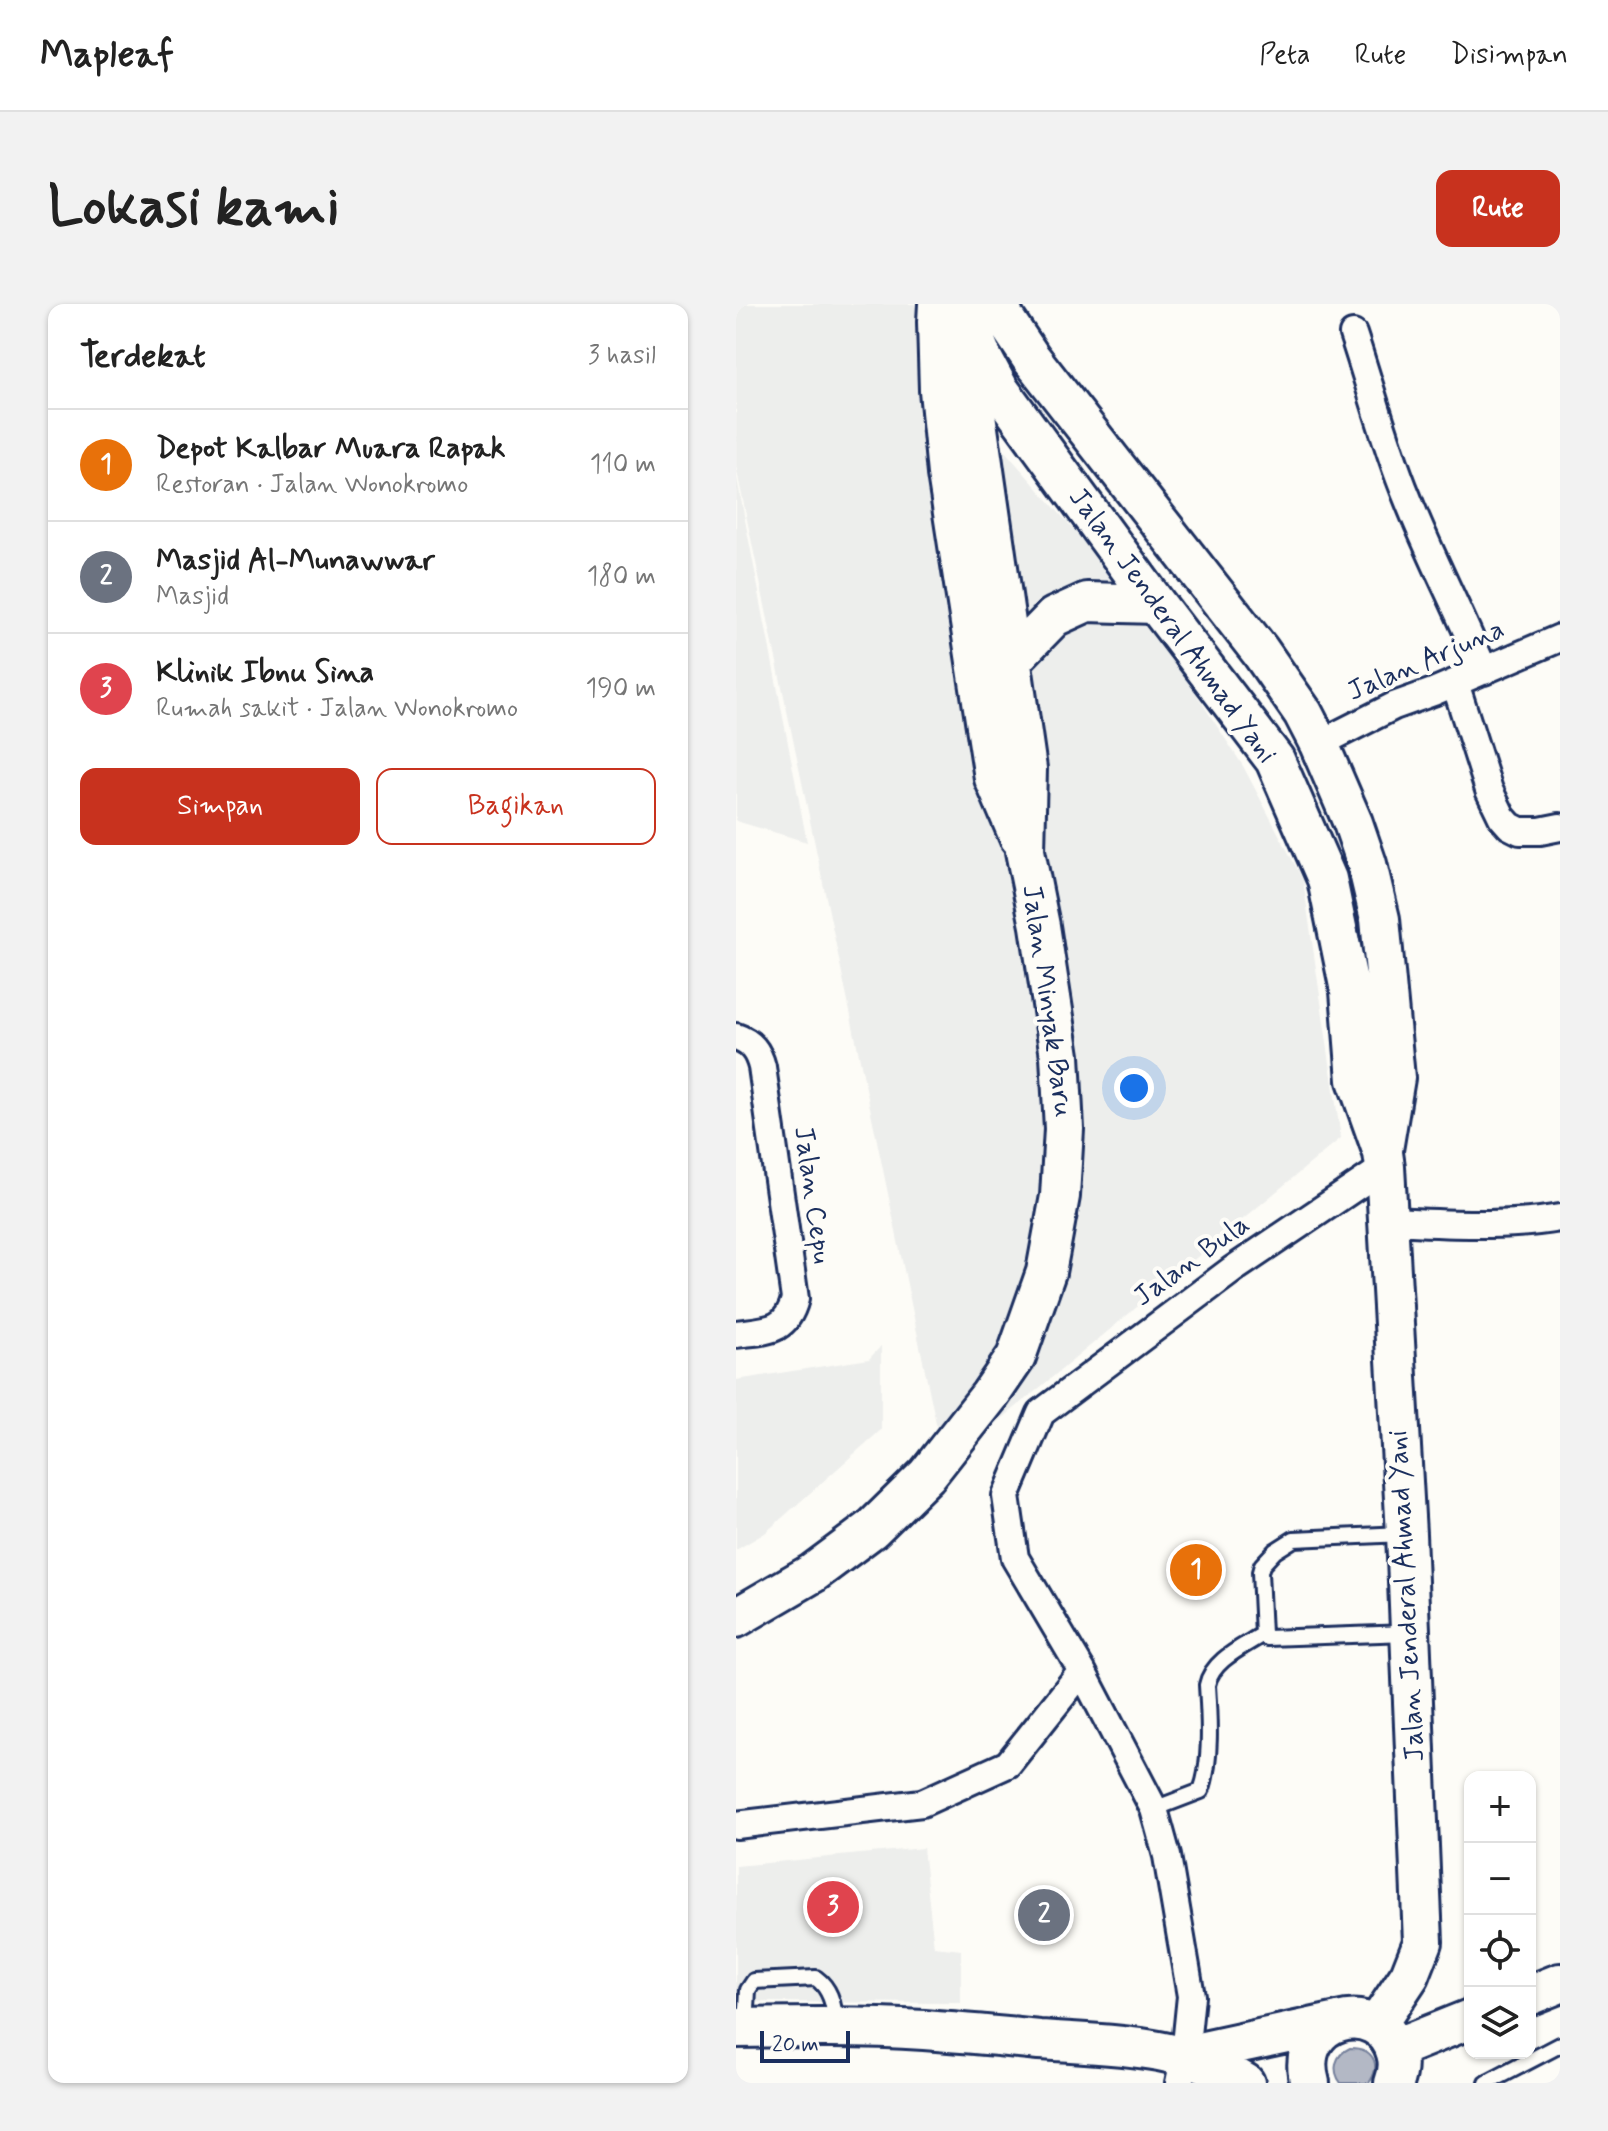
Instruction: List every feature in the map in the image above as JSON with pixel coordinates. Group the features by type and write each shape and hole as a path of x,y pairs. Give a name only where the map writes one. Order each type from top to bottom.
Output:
{"main road":[{"path":"938,304 939,390 947,474 994,778 1025,851"},
{"name":"Jalan Jenderal Ahmad Yani","path":"999,304 1005,319 1031,358 1260,651 1303,713 1353,823 1380,919 1395,1078 1384,1160 1406,1534 1423,1942 1378,2044"},
{"name":"Jalan Minyak Baru","path":"736,1618 813,1573 872,1529 927,1475 990,1395 1016,1357 1046,1272 1060,1196 1064,1129 1060,1056 1025,851 1027,769 972,387 968,312"},
{"name":"Jalan Jenderal Ahmad Yani","path":"968,312 999,389 1275,760 1327,879 1350,991 1357,1080 1384,1160"},
{"path":"1012,660 1054,617 1087,602 1156,604"},
{"path":"1536,1993 1560,1983"},
{"path":"1182,2069 1378,2044 1464,2021"},
{"path":"1310,2083 1307,2056 1312,2043 1321,2031 1334,2023 1378,2044"},
{"path":"741,2028 938,2031 1139,2048 1182,2069 1226,2071 1245,2083"}],"street":[{"path":"1353,334 1405,494 1484,671"},
{"name":"Jalan Arjuna","path":"1319,744 1394,706 1560,638"},
{"path":"1444,688 1502,817 1520,831 1560,827"},
{"name":"Jalan Cepu","path":"736,1037 751,1045 759,1055 762,1067 795,1299 792,1311 781,1325 772,1330 736,1334"},
{"name":"Jalan Bula","path":"1082,1671 1015,1558 1006,1496 1041,1413 1384,1160"},
{"path":"1388,1221 1503,1225 1560,1218"},
{"path":"736,1825 922,1803 1008,1764 1082,1671 1154,1809 1167,1856 1191,1996 1182,2069"}],"lane":[{"path":"1406,1534 1294,1539 1275,1551 1262,1565 1260,1572 1263,1634 1267,1638 1409,1632"},
{"path":"1154,1809 1201,1791 1207,1763 1207,1685 1210,1674 1216,1666 1263,1634"},
{"path":"1487,2083 1560,2045"}],"shaded area":[{"path":"736,304 915,304 927,367 947,385 1133,597 1243,766 1303,880 1341,1138 945,1466 736,467"},
{"path":"736,473 807,842 736,821"},
{"path":"881,1346 881,1430 765,1533 736,1550 736,1380 869,1359"},
{"path":"923,1848 934,1947 961,1950 961,2003 736,2002 736,1866"},
{"path":"1350,2048 1364,2051 1373,2058 1375,2070 1369,2083 1341,2083 1338,2078 1336,2063"}],"place":[{"name":"Depot Kalbar Muara Rapak","path":"1196,1570"},
{"name":"Klinik Ibnu Sina","path":"833,1907"},
{"name":"Masjid Al-Munawwar","path":"1044,1915"}]}
